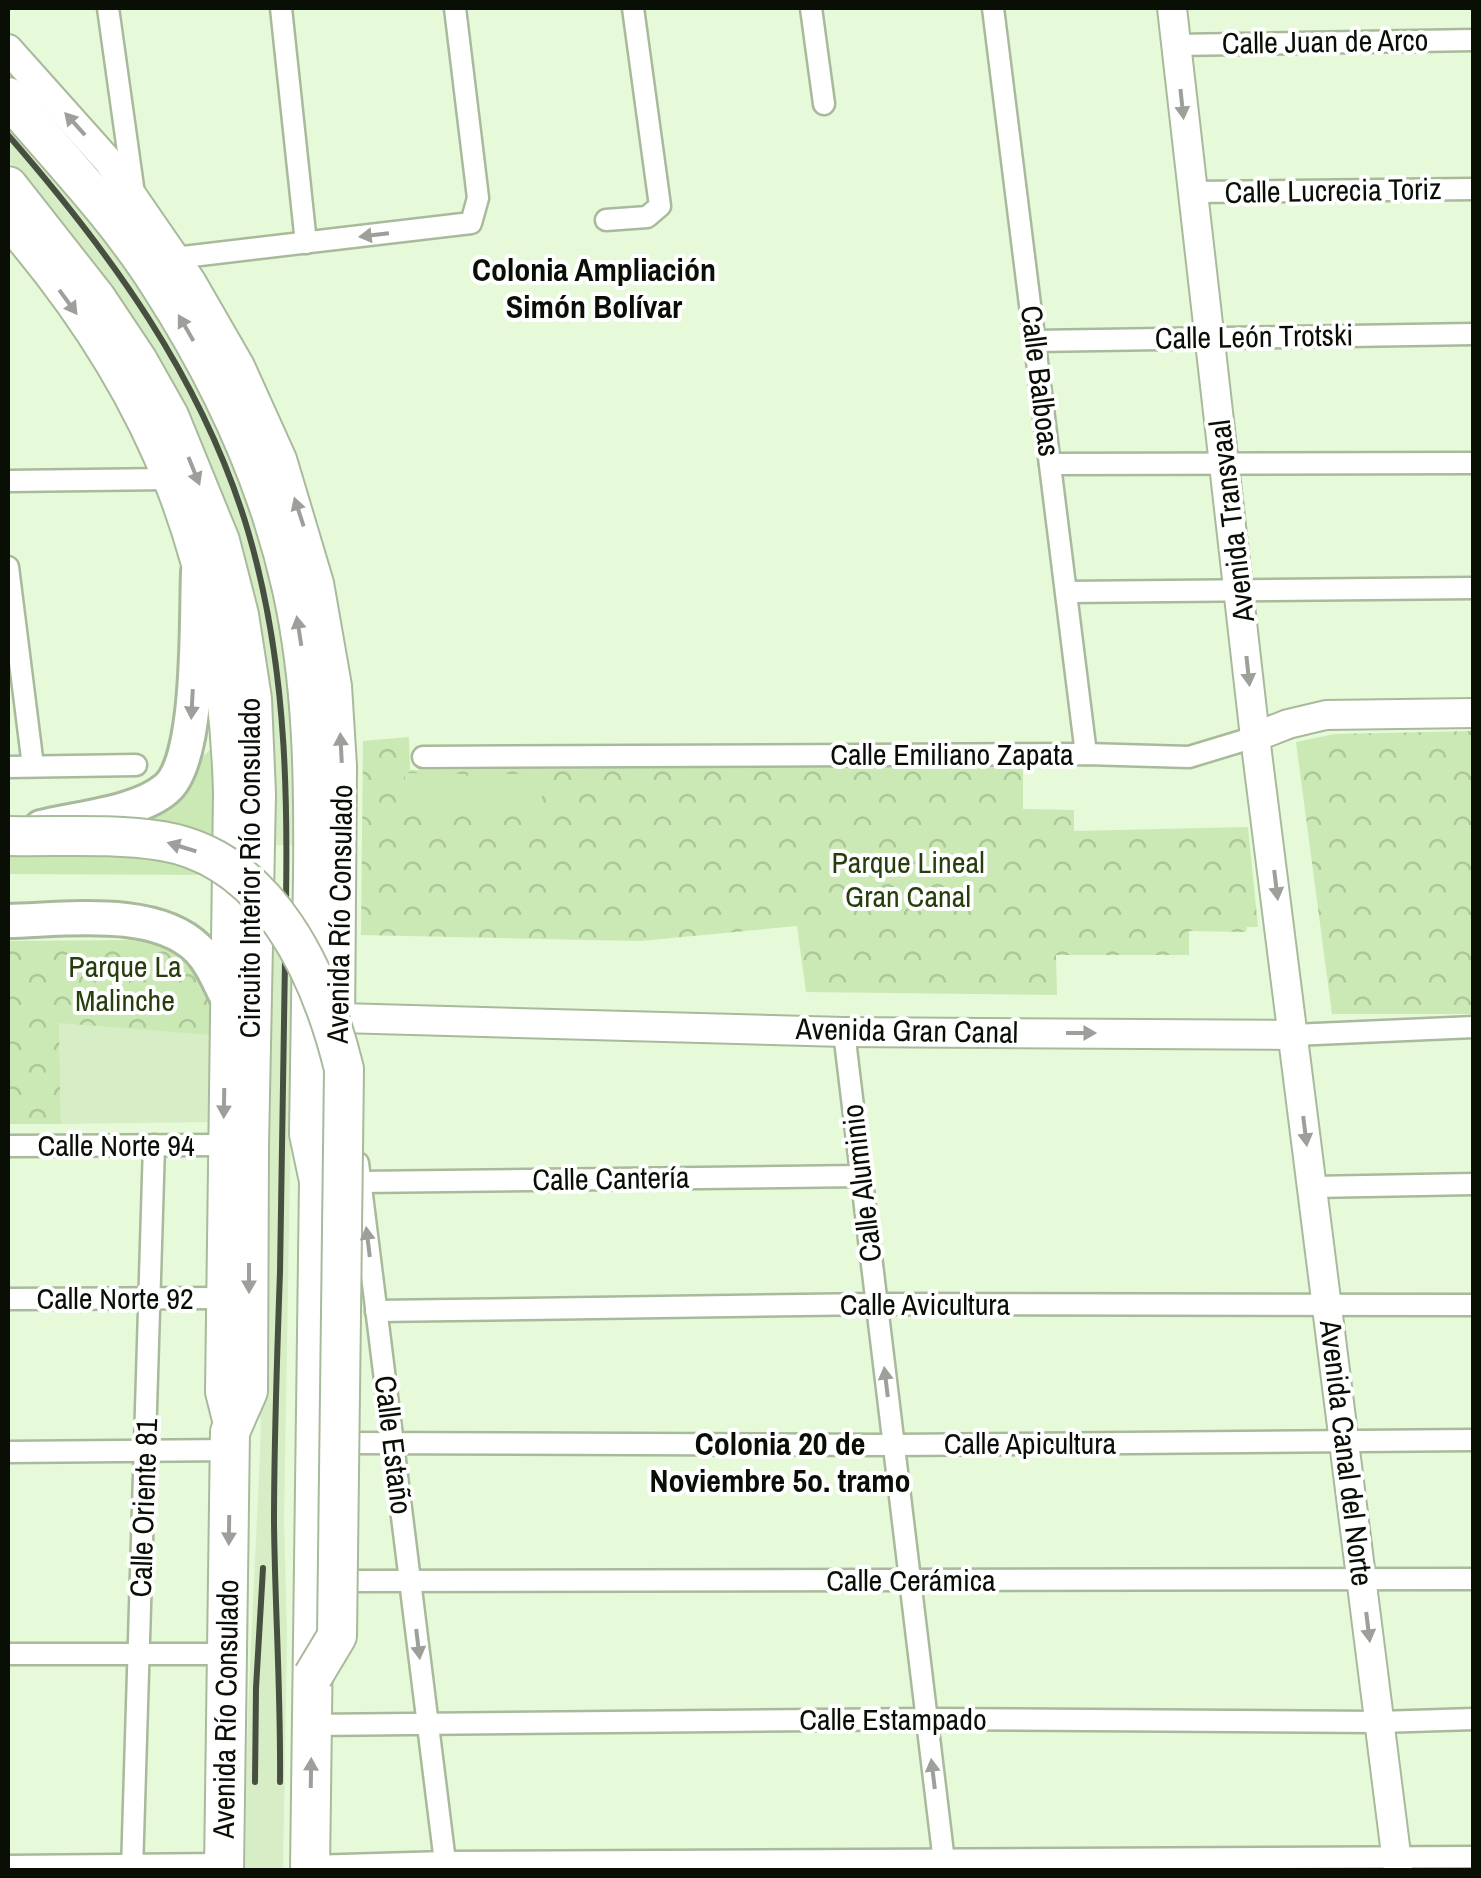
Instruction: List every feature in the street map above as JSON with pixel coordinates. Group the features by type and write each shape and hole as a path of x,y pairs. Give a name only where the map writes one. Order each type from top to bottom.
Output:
{"highway":[{"name":"Circuito Interior Río Consulado","path":"8,97 100,203 159,282 219,387 263,488 293,593 327,845 327,937 309,1134 319,1182"},
{"name":"Circuito Interior Río Consulado","path":"8,186 96,298 138,360 169,416 220,541 246,656 255,748 242,846 241,935 249,1145 248,1391 230,1441"},
{"path":"8,836 163,841 218,862 239,876 292,936 315,976 332,1021 344,1069 337,1636 312,1676"},
{"name":"Avenida Río Consulado","path":"310,1869 319,1182"},
{"name":"Avenida Río Consulado","path":"224,1868 230,1441"}],"main road":[{"name":"Avenida Transvaal","path":"1172,8 1293,1034"},
{"name":"Avenida Río Consulado","path":"8,49 109,162 134,196 221,330 282,458 307,535 337,686 342,766 327,845"},
{"path":"8,225 106,358 139,413 168,479 212,624 242,846"},
{"path":"8,836 143,803 169,788 182,765 190,734 198,572"},
{"name":"Calle Emiliano Zapata","path":"1255,737 1326,715 1474,713"},
{"path":"8,920 120,920 170,930 200,950 226,996"},
{"name":"Avenida Río Consulado","path":"230,1441 220,1392 226,996 241,935"},
{"name":"Avenida Río Consulado","path":"319,1182 336,1131 340,1018 327,937"},
{"name":"Avenida Gran Canal","path":"340,1018 844,1032 1293,1034"},
{"name":"Avenida Canal del Norte","path":"1293,1034 1397,1864"}],"street":[{"path":"108,8 134,196"},
{"path":"281,8 306,243"},
{"path":"175,258 471,223 478,198 455,8"},
{"path":"606,220 647,217 660,206 633,8"},
{"path":"811,8 824,104"},
{"name":"Calle Balboas","path":"993,8 1086,754"},
{"name":"Calle Juan de Arco","path":"1176,45 1474,40"},
{"name":"Calle Lucrecia Toriz","path":"1192,192 1474,189"},
{"name":"Calle León Trotski","path":"1034,341 1474,334"},
{"path":"1050,464 1474,463"},
{"path":"8,480 168,479"},
{"path":"8,568 33,766"},
{"path":"1067,592 1474,588"},
{"name":"Calle Emiliano Zapata","path":"423,757 1086,754 1189,758 1255,737"},
{"path":"8,767 136,764"},
{"name":"Calle Estaño","path":"340,1018 446,1866"},
{"name":"Avenida Gran Canal","path":"1293,1034 1474,1028"},
{"name":"Calle Aluminio","path":"844,1032 944,1865"},
{"name":"Calle Oriente 81","path":"132,1868 154,1145"},
{"name":"Calle Norte 94","path":"8,1146 224,1145"},
{"name":"Calle Cantería","path":"360,1182 861,1176"},
{"path":"1312,1187 1474,1184"},
{"name":"Calle Norte 92","path":"8,1298 222,1298"},
{"name":"Calle Avicultura","path":"376,1311 877,1304 1474,1305"},
{"name":"Calle Apicultura","path":"347,1443 894,1445 1474,1440"},
{"path":"8,1452 146,1452 230,1441"},
{"name":"Calle Cerámica","path":"348,1581 1474,1578"},
{"path":"8,1654 227,1654"},
{"name":"Calle Estampado","path":"312,1724 1474,1719"},
{"path":"310,1869 1397,1864 1474,1857"},
{"path":"8,1866 224,1868"}],"shaded area":[{"path":"8,119 115,246 200,385 247,497 284,645 293,722 295,845 272,845 92,262 8,160"},
{"path":"271,936 294,936 284,1519 287,1634 283,1870 245,1870 260,1453"},
{"path":"59,1023 198,1024 211,1035 213,1122 61,1124"}],"green space":[{"path":"1473,731 1473,1014 1332,1014 1296,742 1335,734"},
{"name":"Parque Lineal Gran Canal","path":"409,737 410,770 1023,764 1023,809 1074,810 1074,831 1248,827 1258,927 1247,927 1246,932 1189,931 1189,955 1056,955 1057,995 806,992 797,926 640,941 361,935 363,741"},
{"path":"213,747 215,875 8,874 8,844 187,784 200,759"},
{"path":"405,773 466,774 465,809 404,808"},
{"path":"468,774 542,774 542,810 468,810"},
{"name":"Parque La Malinche","path":"131,940 206,952 211,1035 59,1023 61,1124 8,1124 8,941"}],"railway":[{"path":"8,135 117,272 206,421 248,531 272,638 286,797 274,1492 280,1782"},
{"path":"255,1782 263,1568"}],"district":[{"name":"Colonia Ampliación Simón Bolívar","path":"594,288"},
{"name":"Colonia 20 de Noviembre 5o. tramo","path":"780,1462"}]}
